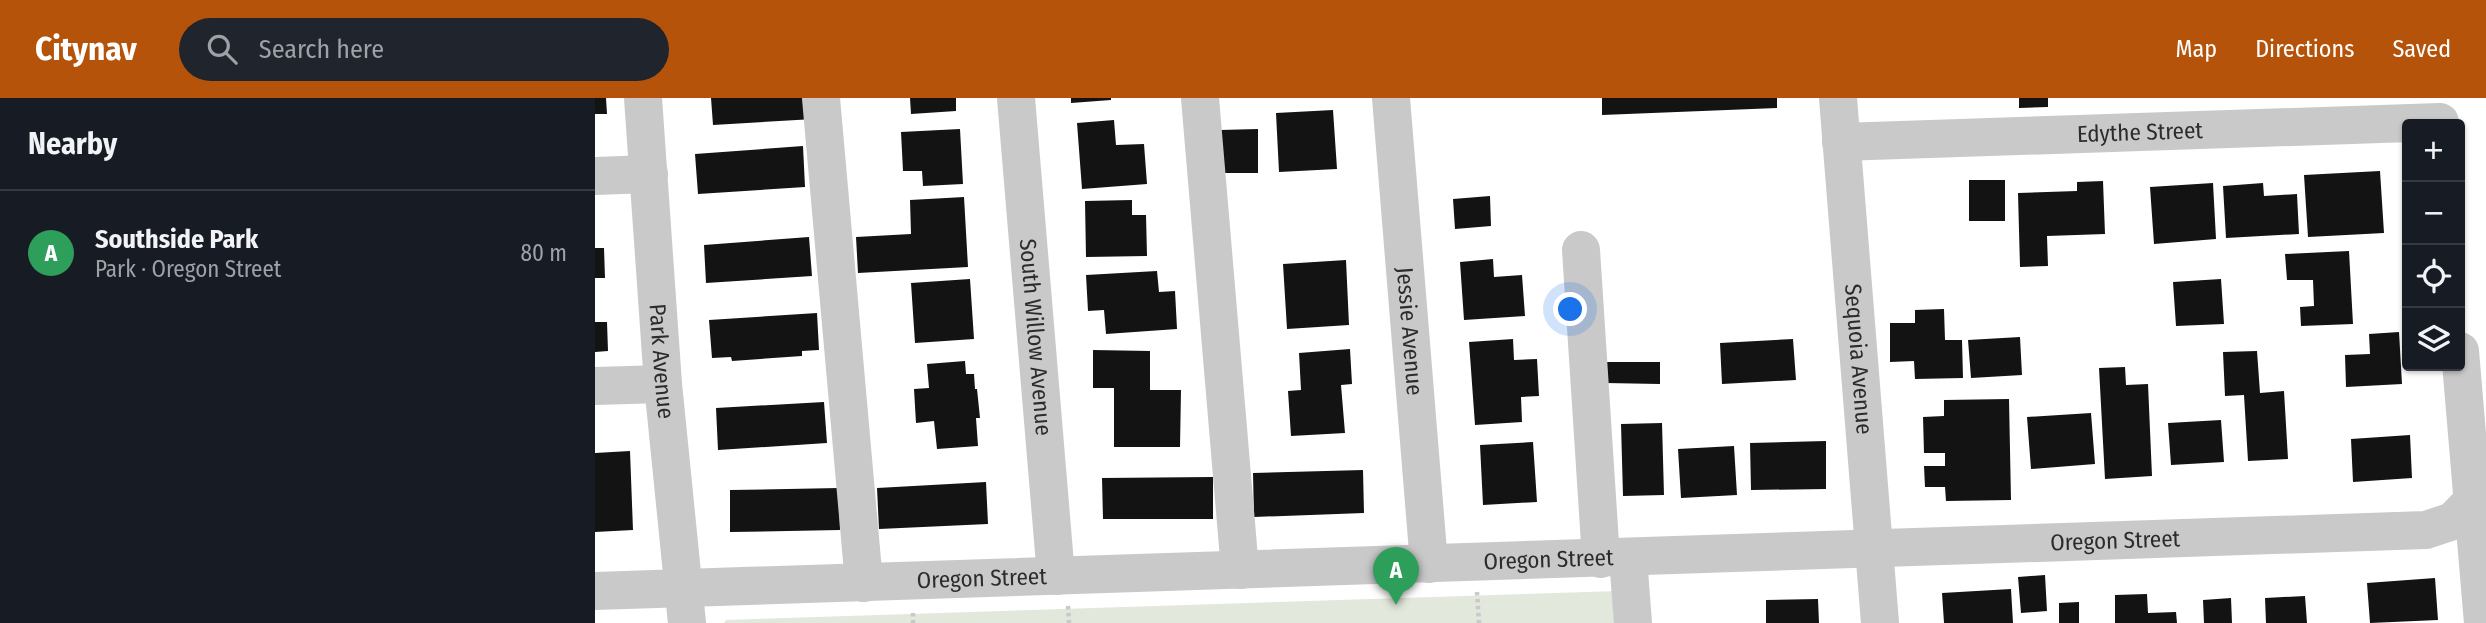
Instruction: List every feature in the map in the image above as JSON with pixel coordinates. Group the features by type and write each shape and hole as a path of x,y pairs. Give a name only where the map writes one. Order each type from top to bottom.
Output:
{"street":[{"name":"Park Avenue","path":"643,98 663,384 685,606"},
{"path":"821,98 864,583"},
{"name":"South Willow Avenue","path":"1016,98 1056,576"},
{"path":"1200,98 1240,570"},
{"name":"Jessie Avenue","path":"1391,98 1429,564"},
{"name":"Sequoia Avenue","path":"1838,98 1880,623"},
{"name":"Edythe Street","path":"1842,142 2439,115"},
{"path":"595,176 649,174"},
{"path":"1581,250 1615,558 1633,623"},
{"path":"2463,371 2479,495 2483,623"},
{"path":"595,386 663,384"},
{"name":"Oregon Street","path":"595,591 685,606 864,583 2426,530 2453,521 2479,495"}],"shaded area":[{"path":"1619,591 1621,623 724,623 726,620"}],"building":[{"path":"595,98 606,98 607,114 595,114"},
{"path":"711,98 812,98 814,119 713,125"},
{"path":"910,98 956,98 956,111 911,114"},
{"path":"1071,98 1111,98 1111,100 1071,103"},
{"path":"1602,98 1777,98 1777,108 1602,115"},
{"path":"2019,98 2048,98 2048,107 2019,108"},
{"path":"1333,110 1337,169 1279,172 1276,113"},
{"path":"1114,120 1116,145 1144,144 1147,184 1082,189 1077,123"},
{"path":"960,129 963,184 923,186 922,171 903,171 901,132"},
{"path":"1258,129 1258,173 1221,173 1220,130"},
{"path":"803,146 805,187 698,194 695,154"},
{"path":"2380,171 2384,233 2308,237 2304,175"},
{"path":"1969,180 2005,180 2005,221 1969,221"},
{"path":"2103,181 2105,234 2047,236 2048,266 2020,267 2018,193 2077,191 2077,182"},
{"path":"2213,183 2216,239 2154,244 2150,187"},
{"path":"2263,183 2264,196 2297,194 2299,234 2226,238 2223,186"},
{"path":"1490,196 1491,226 1455,229 1453,199"},
{"path":"964,197 968,267 858,273 856,237 911,234 910,200"},
{"path":"1132,200 1132,215 1146,215 1147,256 1086,257 1085,201"},
{"path":"809,237 812,276 706,283 704,245"},
{"path":"595,248 604,248 605,278 595,278"},
{"path":"2349,251 2353,324 2301,326 2300,307 2314,306 2313,280 2287,280 2285,254"},
{"path":"1493,259 1494,277 1522,275 1525,316 1464,320 1460,262"},
{"path":"1346,260 1349,325 1287,329 1283,264"},
{"path":"1157,271 1159,292 1175,291 1177,329 1106,334 1104,310 1088,311 1086,275"},
{"path":"970,279 974,339 915,343 911,283"},
{"path":"2221,279 2224,324 2176,326 2173,282"},
{"path":"1944,309 1945,340 1962,340 1963,378 1915,379 1914,361 1890,362 1890,323 1915,323 1915,310"},
{"path":"817,313 819,350 802,351 802,356 732,361 731,357 712,358 709,320"},
{"path":"595,322 607,322 608,351 595,352"},
{"path":"2399,332 2402,384 2346,387 2345,355 2370,354 2369,334"},
{"path":"2020,337 2022,375 1971,378 1968,340"},
{"path":"1513,339 1514,360 1537,359 1539,396 1521,397 1522,422 1475,425 1469,342"},
{"path":"1793,339 1796,380 1722,384 1720,343"},
{"path":"1350,349 1352,384 1341,385 1345,433 1291,436 1288,391 1301,390 1299,353"},
{"path":"1093,350 1150,351 1150,390 1181,390 1180,447 1114,447 1114,388 1093,388"},
{"path":"2257,351 2260,393 2284,391 2288,459 2248,461 2244,395 2225,396 2223,352"},
{"path":"965,361 966,374 974,374 977,389 980,418 976,418 978,446 937,449 934,421 916,423 914,389 929,388 927,364"},
{"path":"1606,362 1660,362 1660,384 1605,383"},
{"path":"2125,367 2126,385 2148,384 2152,476 2105,479 2099,368"},
{"path":"2009,399 2011,500 1946,501 1945,487 1925,487 1924,466 1945,466 1945,453 1924,453 1923,417 1944,416 1944,400"},
{"path":"824,402 827,443 718,450 716,408"},
{"path":"2091,413 2095,464 2031,469 2027,417"},
{"path":"2221,420 2224,462 2171,465 2168,423"},
{"path":"1662,423 1664,495 1623,496 1621,424"},
{"path":"2410,435 2412,478 2353,482 2351,439"},
{"path":"1826,441 1826,489 1751,490 1750,443"},
{"path":"1533,442 1537,502 1483,505 1480,445"},
{"path":"1734,446 1737,495 1681,498 1678,449"},
{"path":"630,451 633,530 595,532 595,453"},
{"path":"1363,470 1364,513 1254,517 1253,473"},
{"path":"1213,477 1213,519 1103,519 1102,478"},
{"path":"986,482 988,524 879,529 877,488"},
{"path":"839,488 840,530 730,532 730,490"},
{"path":"2045,575 2047,611 2021,613 2018,577"},
{"path":"2435,578 2438,620 2370,623 2367,583"},
{"path":"2011,589 2013,623 1944,623 1942,593"},
{"path":"2147,594 2148,613 2176,612 2177,623 2115,623 2115,595"},
{"path":"2305,596 2307,623 2266,623 2265,598"},
{"path":"2231,598 2232,623 2204,623 2203,600"},
{"path":"1818,599 1819,623 1766,623 1766,600"},
{"path":"2079,602 2079,623 2059,623 2059,603"}],"place":[{"name":"Southside Park","path":"1396,605"}]}
